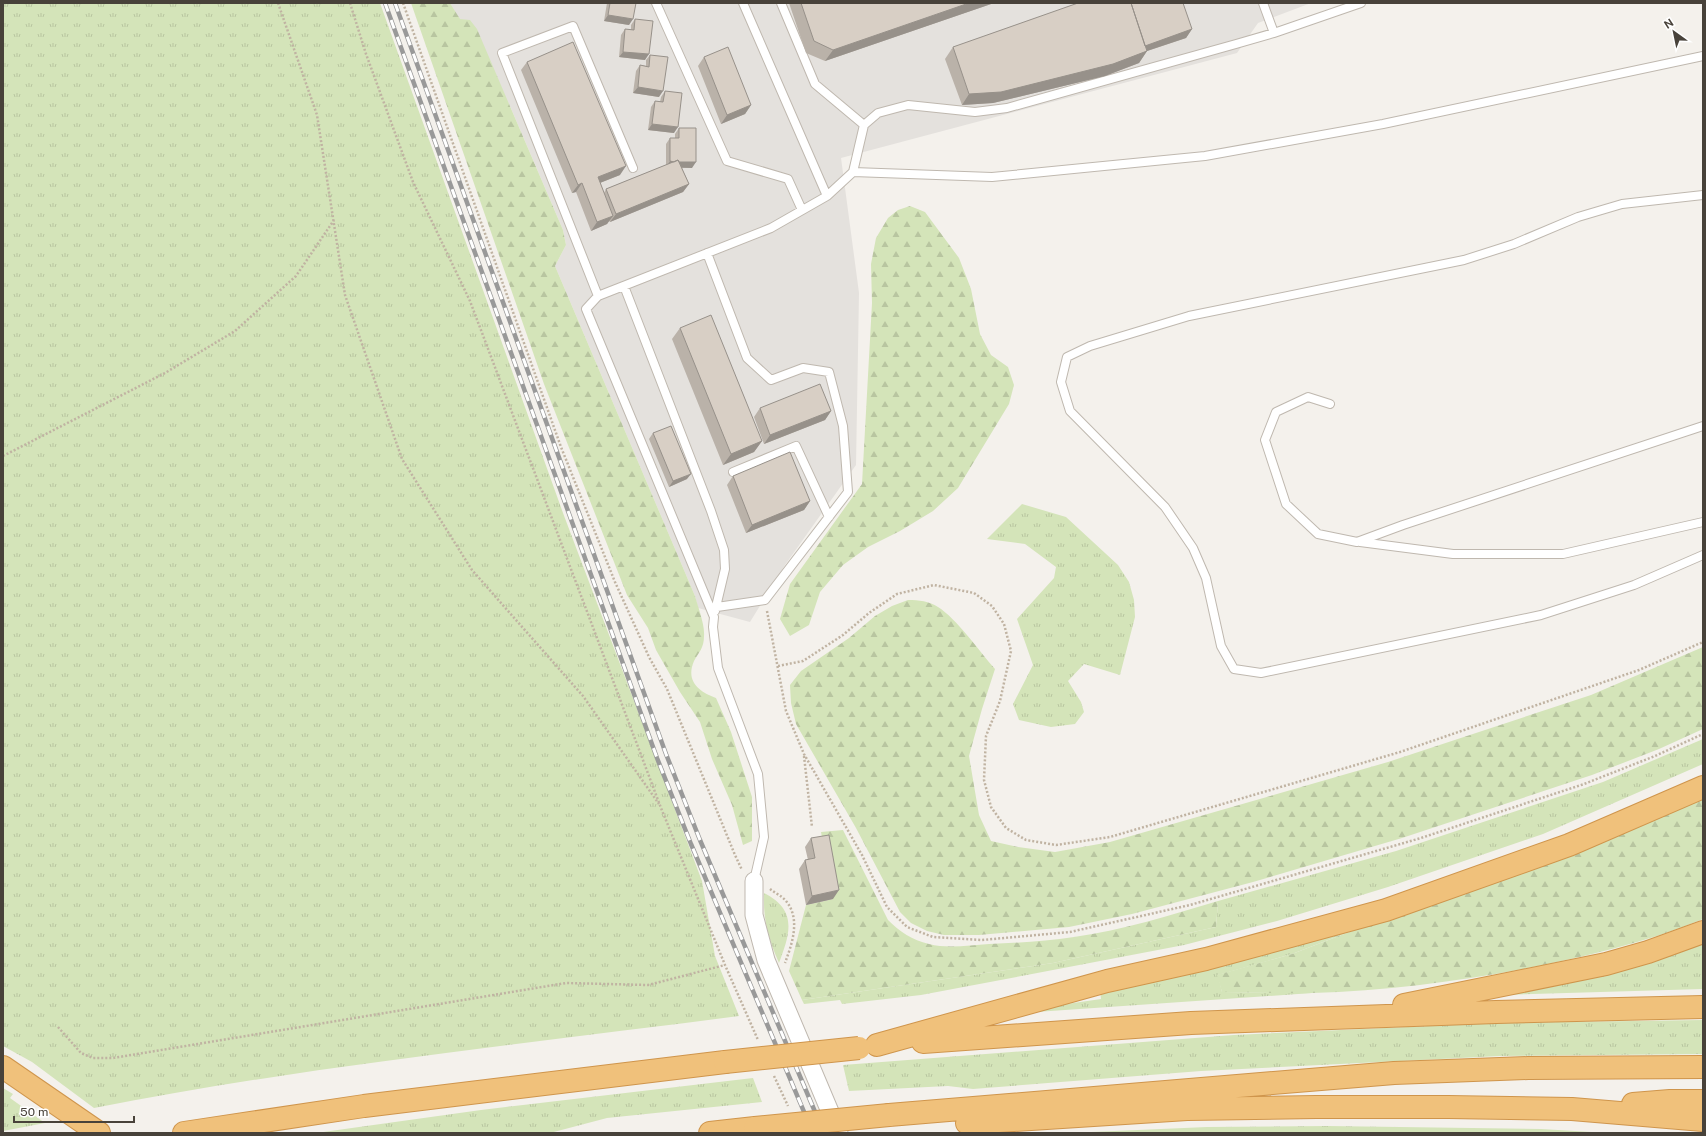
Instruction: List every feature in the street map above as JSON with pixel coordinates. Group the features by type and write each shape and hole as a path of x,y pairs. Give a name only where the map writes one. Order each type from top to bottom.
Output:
{"highway":[{"path":"868,1046 1107,981 1206,959 1386,910 1569,845 1703,787"},
{"path":"1345,1018 1503,984 1606,964 1648,952 1703,932"},
{"path":"184,1133 364,1106 868,1046 1191,1023 1496,1012 1703,1007"},
{"path":"3,1067 23,1079 99,1133"},
{"path":"836,1133 891,1121 1394,1073 1528,1068 1703,1067"},
{"path":"1572,1109 1670,1101 1703,1101"},
{"path":"710,1133 755,1128 891,1121 1187,1109 1432,1107 1572,1109 1703,1120"}],"street":[{"path":"754,881 754,915 766,960 839,1133"}],"lane":[{"path":"656,3 727,161 788,180 802,210"},
{"path":"743,3 827,196"},
{"path":"781,3 815,84 864,126"},
{"path":"1263,3 1274,33"},
{"path":"714,617 586,310 598,296 771,228 827,196 853,172 864,126 878,113 908,105 975,112 1007,108 1274,33 1361,3"},
{"path":"598,296 502,53 573,26 633,168"},
{"path":"853,172 992,178 1205,156 1383,124 1703,56"},
{"path":"1703,195 1622,204 1578,217 1514,244 1464,260 1189,316 1090,346 1073,354 1068,357 1061,382 1070,411 1165,507 1193,548 1206,578 1221,646 1234,669 1261,673 1541,616 1634,585 1703,555"},
{"path":"707,253 747,358 771,380 803,368 829,372 843,426 848,492 766,600 717,607"},
{"path":"624,286 724,550 725,569 713,627 718,668 758,774 764,837 754,881"},
{"path":"1330,404 1308,397 1276,412 1264,440 1286,504 1318,534 1357,542 1454,554 1563,554 1703,522"},
{"path":"1357,542 1403,525 1703,426"},
{"path":"733,472 796,446 829,517"}],"path":[{"path":"278,3 318,115 345,295 402,459 472,570 583,696 661,808"},
{"path":"58,1028 81,1053 93,1058 113,1058 566,983 648,985 725,966 661,808 470,301 413,182 366,54 350,3"},
{"path":"403,3 553,424 610,567 649,657 667,689 735,855 743,870 754,881 764,884 785,900 793,913 793,940 782,969"},
{"path":"3,456 165,373 235,331 296,276 334,220"},
{"path":"778,666 803,661 843,635 869,613 897,594 934,585 974,593 992,606 1004,624 1011,652 1000,701 986,736 984,780 991,807 1006,828 1026,840 1056,845 1110,837 1400,752 1639,670 1703,642"},
{"path":"766,600 786,711 804,754 862,855 887,907 907,927 933,937 982,940 1070,932 1206,900 1421,838 1576,787 1655,756 1703,734"},
{"path":"804,754 812,827"}],"shaded area":[{"path":"450,3 1311,3 1258,23 1237,53 841,158 859,293 856,465 785,565 750,622 698,608 695,596 555,266 566,245 563,230 510,106"}],"green space":[{"path":"3,3 380,3 563,513 702,881 715,956 739,1016 335,1068 174,1093 94,1108 32,1062 3,1046"},
{"path":"411,3 450,3 460,19 470,20 477,29 563,230 566,245 555,266 695,596 703,627 704,640 701,650 694,661 691,675 696,685 700,689 716,698 731,732 752,797 752,841 743,845 732,805 712,759 700,722 680,692 656,650 648,628 627,595 544,384"},
{"path":"910,206 925,212 959,258 971,289 980,334 991,355 1008,367 1014,385 1009,404 958,488 933,511 900,531 868,547 843,565 820,592 809,625 790,636 780,619 790,584 862,484 872,303 871,264 876,238 888,218 898,210"},
{"path":"1022,504 1066,517 1118,565 1129,582 1134,600 1135,617 1120,675 1084,664 1068,681 1081,702 1084,712 1075,724 1051,727 1019,720 1013,704 1033,665 1017,619 1054,578 1056,567 1025,544 987,539"},
{"path":"908,600 927,602 935,605 945,612 960,627 995,669 969,756 979,815 991,841 1018,847 1055,852 1110,842 1388,762 1591,695 1703,647 1703,729 1659,749 1592,775 1402,838 1253,882 1132,914 1069,927 979,935 944,935 927,931 911,923 900,912 856,828 796,724 791,703 790,685 801,671 849,638 875,616 892,606"},
{"path":"1703,739 1703,764 1543,834 1388,887 1277,921 1184,945 921,995 842,1004 840,1000 804,1004 802,1000 1053,963 1216,927 1218,901 1396,851 1603,782"},
{"path":"1703,796 1703,919 1681,928 1637,942 1591,954 1523,969 1470,978 1392,988 1339,992 1222,992 1217,975 1292,954"},
{"path":"843,830 888,920 907,935 929,944 959,946 1032,942 1074,937 1165,917 1218,901 1216,927 1053,963 802,1000 789,971 806,905 833,899 821,832"},
{"path":"764,893 775,900 787,915 788,933 779,963 767,929 764,912"},
{"path":"1393,915 1292,954 1218,975 1222,992 1312,993 1036,1012 1053,1006 1101,999 1100,990"},
{"path":"1703,938 1703,989 1503,995"},
{"path":"1703,1020 1703,1054 1500,1056 1201,1071 973,1089 948,1086 849,1091 843,1065 1234,1035 1494,1023"},
{"path":"753,1078 762,1102 607,1118 550,1133 316,1133 481,1110"},
{"path":"3,1088 13,1094 10,1098 45,1123 3,1131"},
{"path":"1328,1126 1541,1129 1609,1133 1068,1133 1207,1127"}],"building":[{"path":"610,3 636,3 633,19 608,15"},
{"path":"801,3 969,3 833,50 814,41"},
{"path":"1078,3 1131,3 1147,51 1113,64 1001,92 969,94 953,47"},
{"path":"1131,3 1183,3 1192,29 1145,46"},
{"path":"635,19 653,21 649,54 623,52 625,29 634,30"},
{"path":"573,42 626,166 598,177 613,216 597,222 582,183 578,185 527,62"},
{"path":"728,47 751,105 727,115 704,57"},
{"path":"650,55 668,57 663,91 638,87 640,65 649,67"},
{"path":"665,91 682,93 678,127 652,124 655,101 663,102"},
{"path":"679,128 696,128 696,162 679,162 678,160 674,162 670,161 670,138 679,138"},
{"path":"678,160 689,184 616,214 606,189"},
{"path":"711,315 762,441 731,454 680,328"},
{"path":"820,384 831,411 770,435 760,408"},
{"path":"671,426 691,474 673,481 653,433"},
{"path":"790,452 810,501 752,525 733,476"},
{"path":"829,835 839,890 812,896 805,860 815,858 811,838"}],"railway":[{"path":"385,3 657,758 691,844 813,1133"},
{"path":"395,3 666,754 700,840 824,1133"}]}
